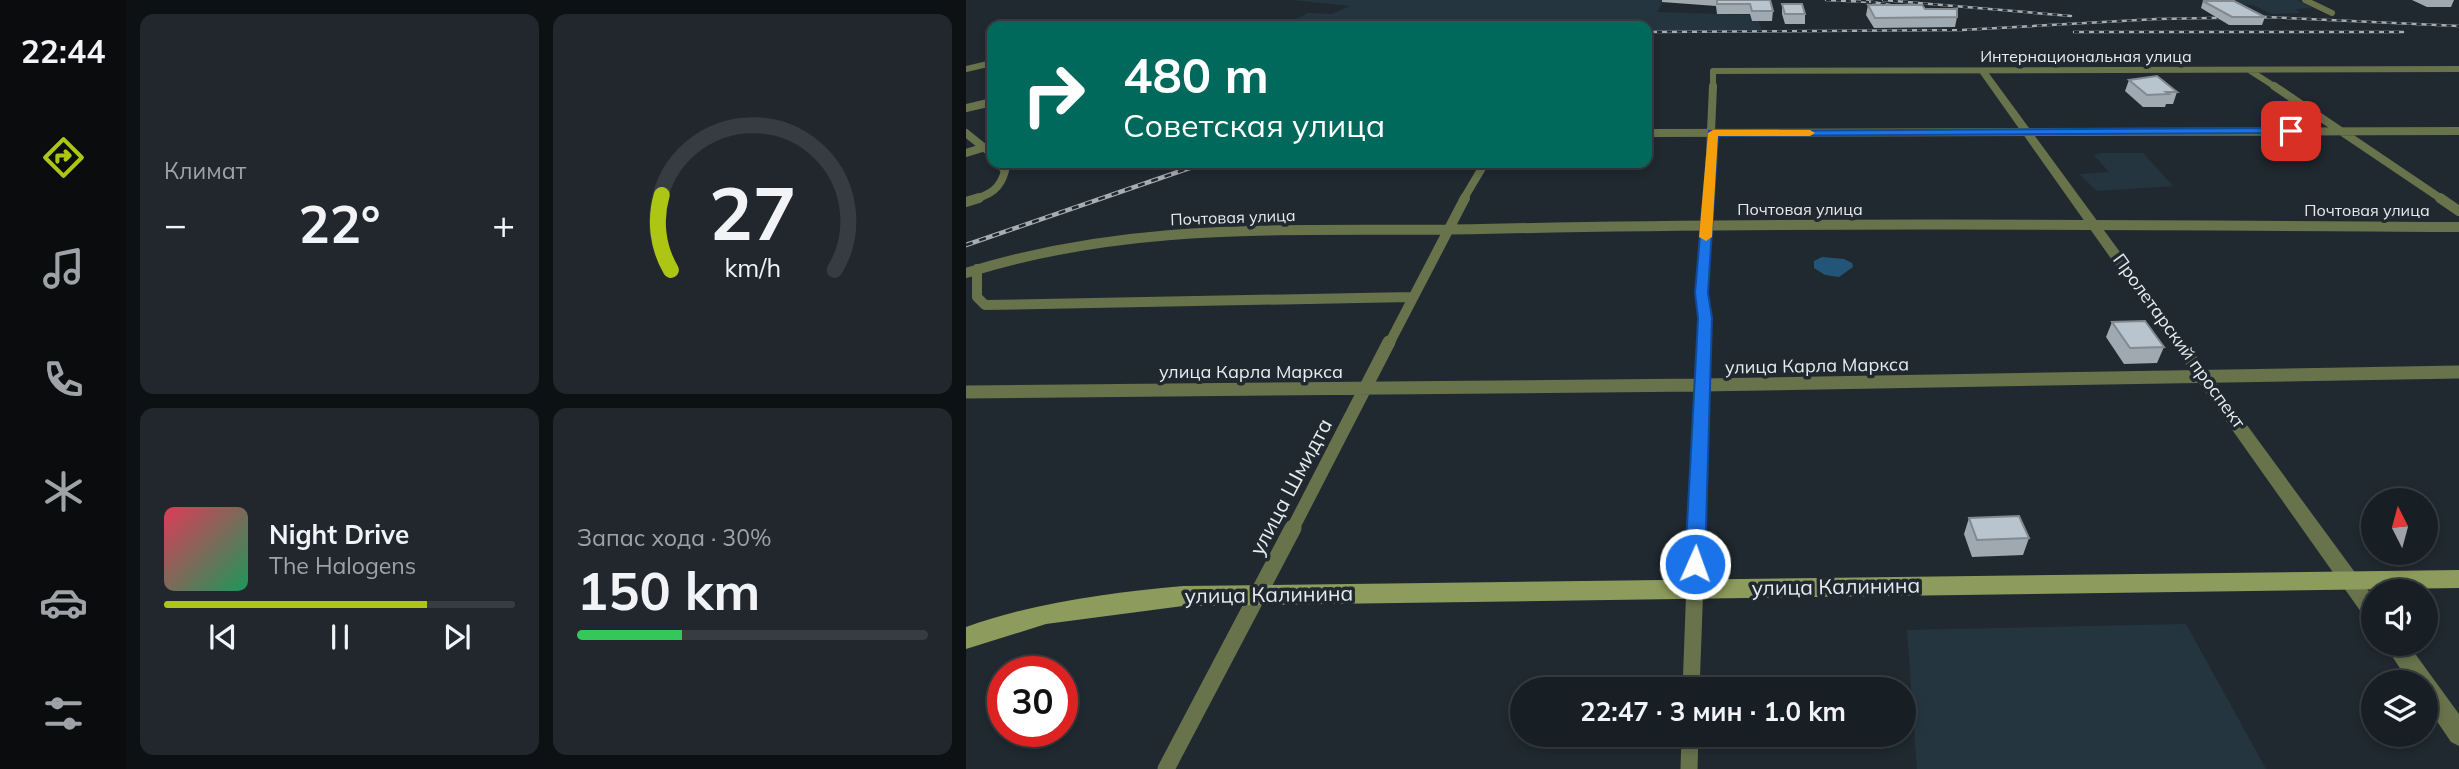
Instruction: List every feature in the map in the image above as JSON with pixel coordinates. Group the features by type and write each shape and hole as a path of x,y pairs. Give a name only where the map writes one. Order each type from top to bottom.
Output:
{"main road":[{"name":"улица Калинина","path":"966,638 1026,617 1096,604 1183,596 2459,579"}],"street":[{"path":"2305,0 2332,13"},
{"path":"966,69 987,64"},
{"path":"2248,69 2344,131 2459,211"},
{"name":"Интернациональная улица","path":"1713,133 1713,71 2459,69"},
{"name":"Пролетарский проспект","path":"1982,70 2361,596"},
{"path":"966,108 987,103"},
{"path":"1652,133 2459,131"},
{"path":"966,133 987,147"},
{"path":"1691,677 1700,385 1705,318 1702,293 1713,133"},
{"path":"966,153 987,150"},
{"path":"966,202 996,192 1002,187 1005,171 1003,168"},
{"name":"улица Шмидта","path":"1166,769 1366,389 1445,231 1482,168"},
{"name":"Почтовая улица","path":"972,271 1038,251 1101,241 1239,229 1445,231 1707,225 2459,227"},
{"path":"972,271 977,297 985,304 1411,297"},
{"name":"улица Карла Маркса","path":"966,392 1700,385 2459,372"},
{"path":"2438,704 2459,734"},
{"path":"1689,769 1690,747"}],"shaded area":[{"path":"1292,0 1664,0 1657,12 1750,15 1751,21 1758,21 1763,32 1652,32 1652,21 1291,21 1308,13 1332,14 1350,6"},
{"path":"2222,0 2297,0 2313,8 2296,9 2300,13 2272,14 2253,5 2230,4"},
{"path":"2143,153 2173,186 2097,191 2079,174 2109,172 2094,155"},
{"path":"1822,257 1844,259 1852,263 1853,267 1839,277 1825,275 1814,268 1814,261"},
{"path":"2186,624 2266,769 1917,769 1916,677 1910,677 1907,630"}],"building":[{"path":"1717,0 1770,0 1773,11 1752,11 1750,4 1717,4"},
{"path":"2203,1 2234,1 2265,17 2232,17"},
{"path":"1782,4 1802,4 1805,14 1785,14"},
{"path":"1868,5 1922,5 1925,9 1957,9 1957,17 1875,18"},
{"path":"2157,76 2177,92 2147,95 2129,80"},
{"path":"2145,321 2164,347 2130,348 2112,322"},
{"path":"2019,516 2029,538 1977,540 1969,518"}],"railway":[{"path":"1826,0 1869,2"},
{"path":"1861,0 1890,5"},
{"path":"1883,0 2071,16"},
{"path":"1652,32 1962,30 2157,19 2266,17 2459,26"},
{"path":"2074,32 2403,32"},
{"path":"966,245 1189,168"}],"slow traffic":[{"path":"1706,237 1713,133 1810,133"}],"route":[{"path":"1695,564 1700,385 1705,318 1702,293 1713,133 2291,131"}]}
